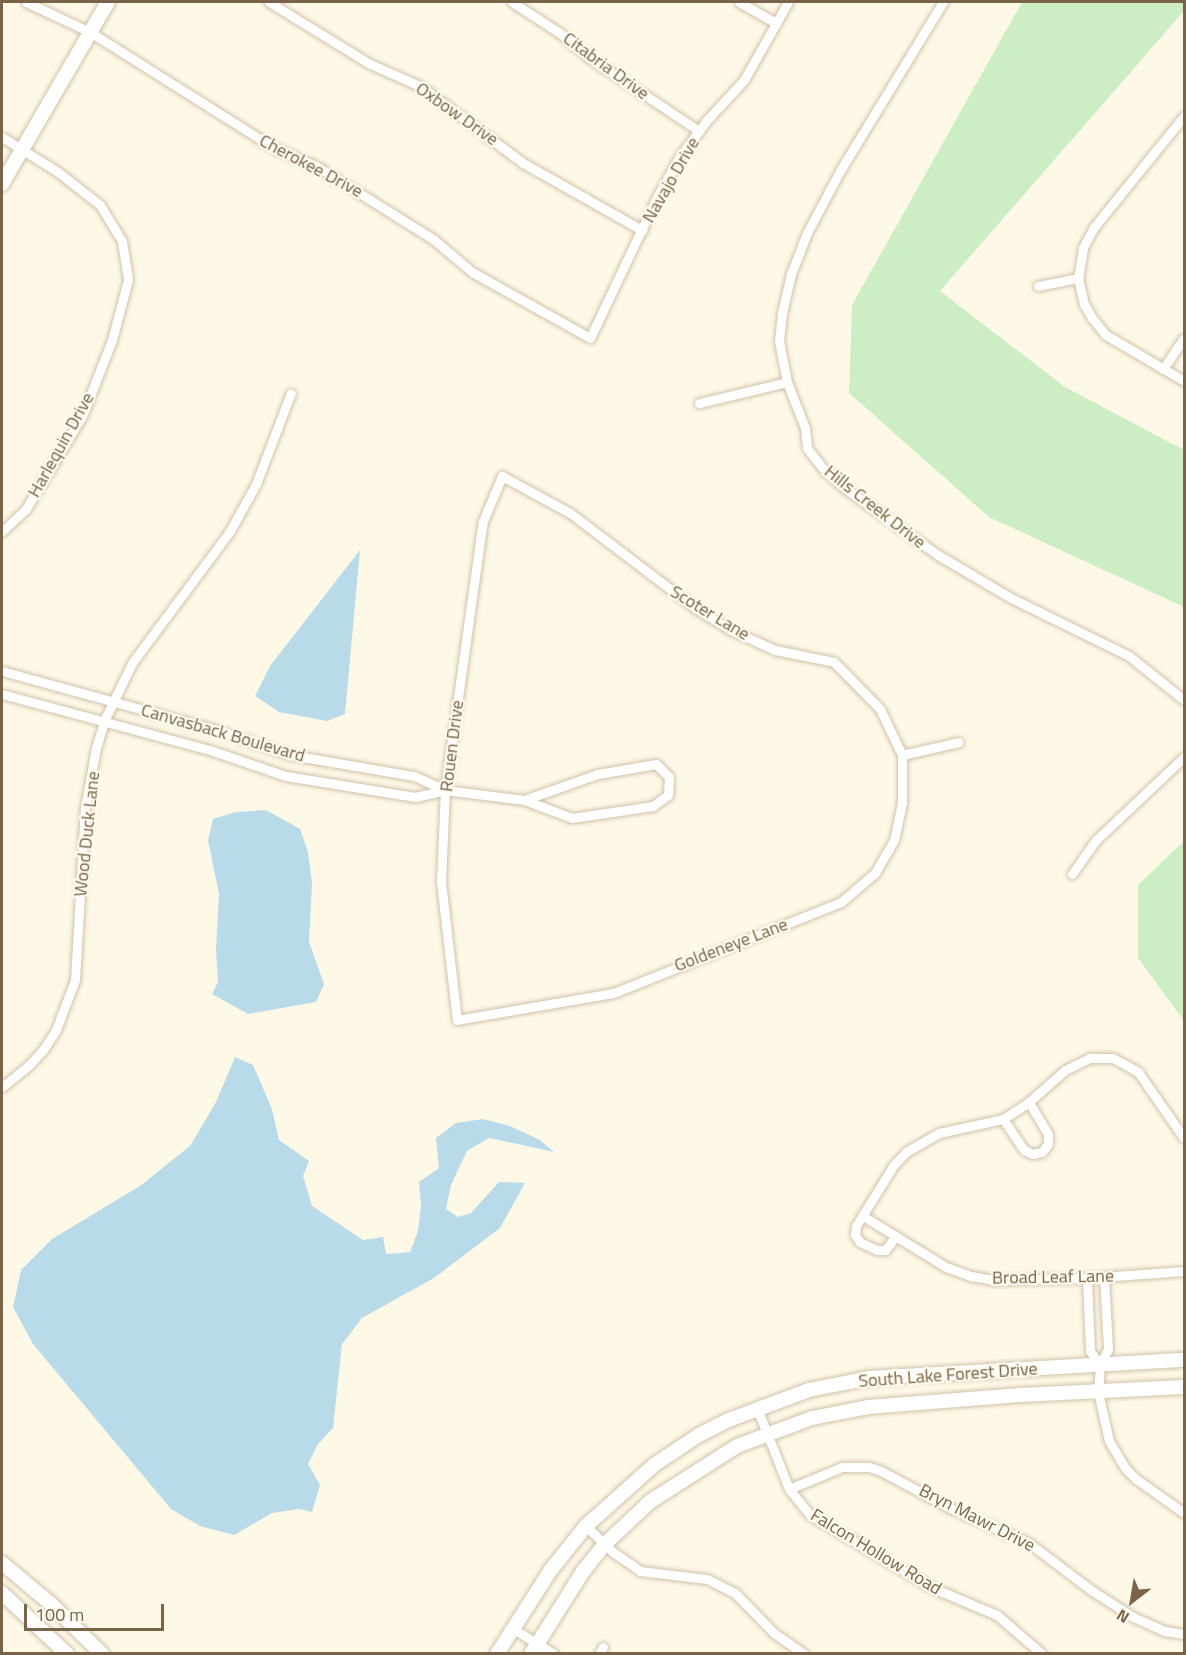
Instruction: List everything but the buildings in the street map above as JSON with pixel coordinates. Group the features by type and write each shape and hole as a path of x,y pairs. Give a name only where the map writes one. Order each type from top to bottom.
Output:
{"main road":[{"path":"2,183 20,148 108,2"},
{"name":"South Lake Forest Drive","path":"497,1653 550,1570 586,1526 635,1480 672,1452 706,1431 757,1408 809,1390 869,1378 1185,1360"},
{"name":"South Lake Forest Drive","path":"534,1648 584,1570 605,1544 651,1501 727,1451 767,1434 812,1418 868,1407 979,1397 1185,1387"},
{"path":"2,1563 51,1604 102,1653"},
{"path":"2,1593 67,1653"}],"street":[{"name":"Cherokee Drive","path":"26,2 90,32 276,149 316,166 433,239 472,272 591,338"},
{"name":"Oxbow Drive","path":"269,2 368,63 420,86 523,163 642,230"},
{"name":"Citabria Drive","path":"512,2 560,33 591,59 699,131"},
{"path":"739,2 776,23"},
{"name":"Navajo Drive","path":"591,338 680,156 744,80 788,2"},
{"name":"Hills Creek Drive","path":"943,2 841,169 807,233 791,274 782,313 779,341 788,382 805,428 807,448 826,472 855,496 938,555 1011,598 1129,656 1185,700"},
{"path":"1185,116 1094,227 1083,248 1078,278 1084,304 1106,335 1185,381"},
{"name":"Harlequin Drive","path":"2,137 58,172 100,205 122,241 128,280 112,340 82,416 26,509 2,531"},
{"path":"1038,286 1078,278"},
{"path":"1163,369 1185,338"},
{"path":"699,403 788,382"},
{"name":"Wood Duck Lane","path":"2,1087 11,1082 43,1050 56,1030 75,980 86,808 96,748 112,702 132,663 230,531 256,484 291,393"},
{"name":"Scoter Lane","path":"502,476 570,513 695,608 733,631 775,650 834,662 880,709 902,755"},
{"name":"Rouen Drive","path":"457,1020 441,882 445,790 483,521 502,476"},
{"name":"Canvasback Boulevard","path":"2,671 216,730 291,755 414,776 445,790 524,801 572,818 653,806 668,795 669,777 656,764 598,774 524,801"},
{"name":"Canvasback Boulevard","path":"2,694 210,750 286,776 415,797 445,790"},
{"path":"902,755 959,742"},
{"name":"Goldeneye Lane","path":"457,1020 613,993 841,902 874,873 894,840 902,803 902,755"},
{"path":"1072,874 1096,840 1185,757"},
{"path":"896,1236 885,1250 871,1248 860,1242 855,1235 863,1216 893,1166 921,1141 939,1133 1003,1119 1029,1102 1076,1063 1090,1058 1107,1057 1126,1064 1138,1072 1185,1138"},
{"path":"1003,1119 1024,1150 1033,1154 1042,1152 1048,1144 1048,1134 1029,1102"},
{"name":"Broad Leaf Lane","path":"863,1216 946,1267 971,1276 993,1280 1087,1278 1185,1271"},
{"path":"1104,1277 1108,1349 1100,1365 1098,1392 1109,1441 1125,1468 1153,1493 1185,1513"},
{"path":"1087,1278 1090,1351 1100,1365"},
{"name":"Falcon Hollow Road","path":"757,1408 789,1489 801,1506 822,1523 933,1588 997,1615 1042,1653"},
{"name":"Bryn Mawr Drive","path":"789,1489 842,1467 869,1467 881,1471 950,1508 1036,1547 1091,1590 1133,1617 1165,1631 1185,1634"},
{"path":"586,1526 640,1571 707,1579 726,1587 745,1600 774,1634 804,1653"},
{"path":"512,1628 534,1648 554,1653"}],"green space":[{"path":"1022,2 1184,2 1184,11 940,291 1065,387 1184,450 1184,607 989,517 849,393 852,305"},
{"path":"1184,841 1184,1021 1138,958 1138,885"}],"water":[{"path":"360,550 345,714 327,721 279,712 255,696 270,666"},
{"path":"266,810 300,829 308,852 312,883 309,942 324,984 316,1002 248,1014 212,994 218,982 216,950 219,894 208,840 213,819 236,812"},
{"path":"235,1057 253,1065 272,1109 279,1140 309,1161 303,1176 312,1206 363,1240 383,1237 386,1254 410,1252 418,1231 421,1206 419,1182 439,1168 436,1138 456,1123 483,1119 510,1126 540,1140 554,1152 489,1138 467,1151 451,1185 446,1209 458,1217 471,1213 499,1182 525,1183 500,1228 434,1278 362,1318 342,1344 333,1428 318,1444 308,1464 320,1485 312,1512 299,1509 272,1513 234,1535 200,1526 171,1509 33,1344 13,1307 21,1270 52,1239 140,1186 190,1146 216,1102"}]}
